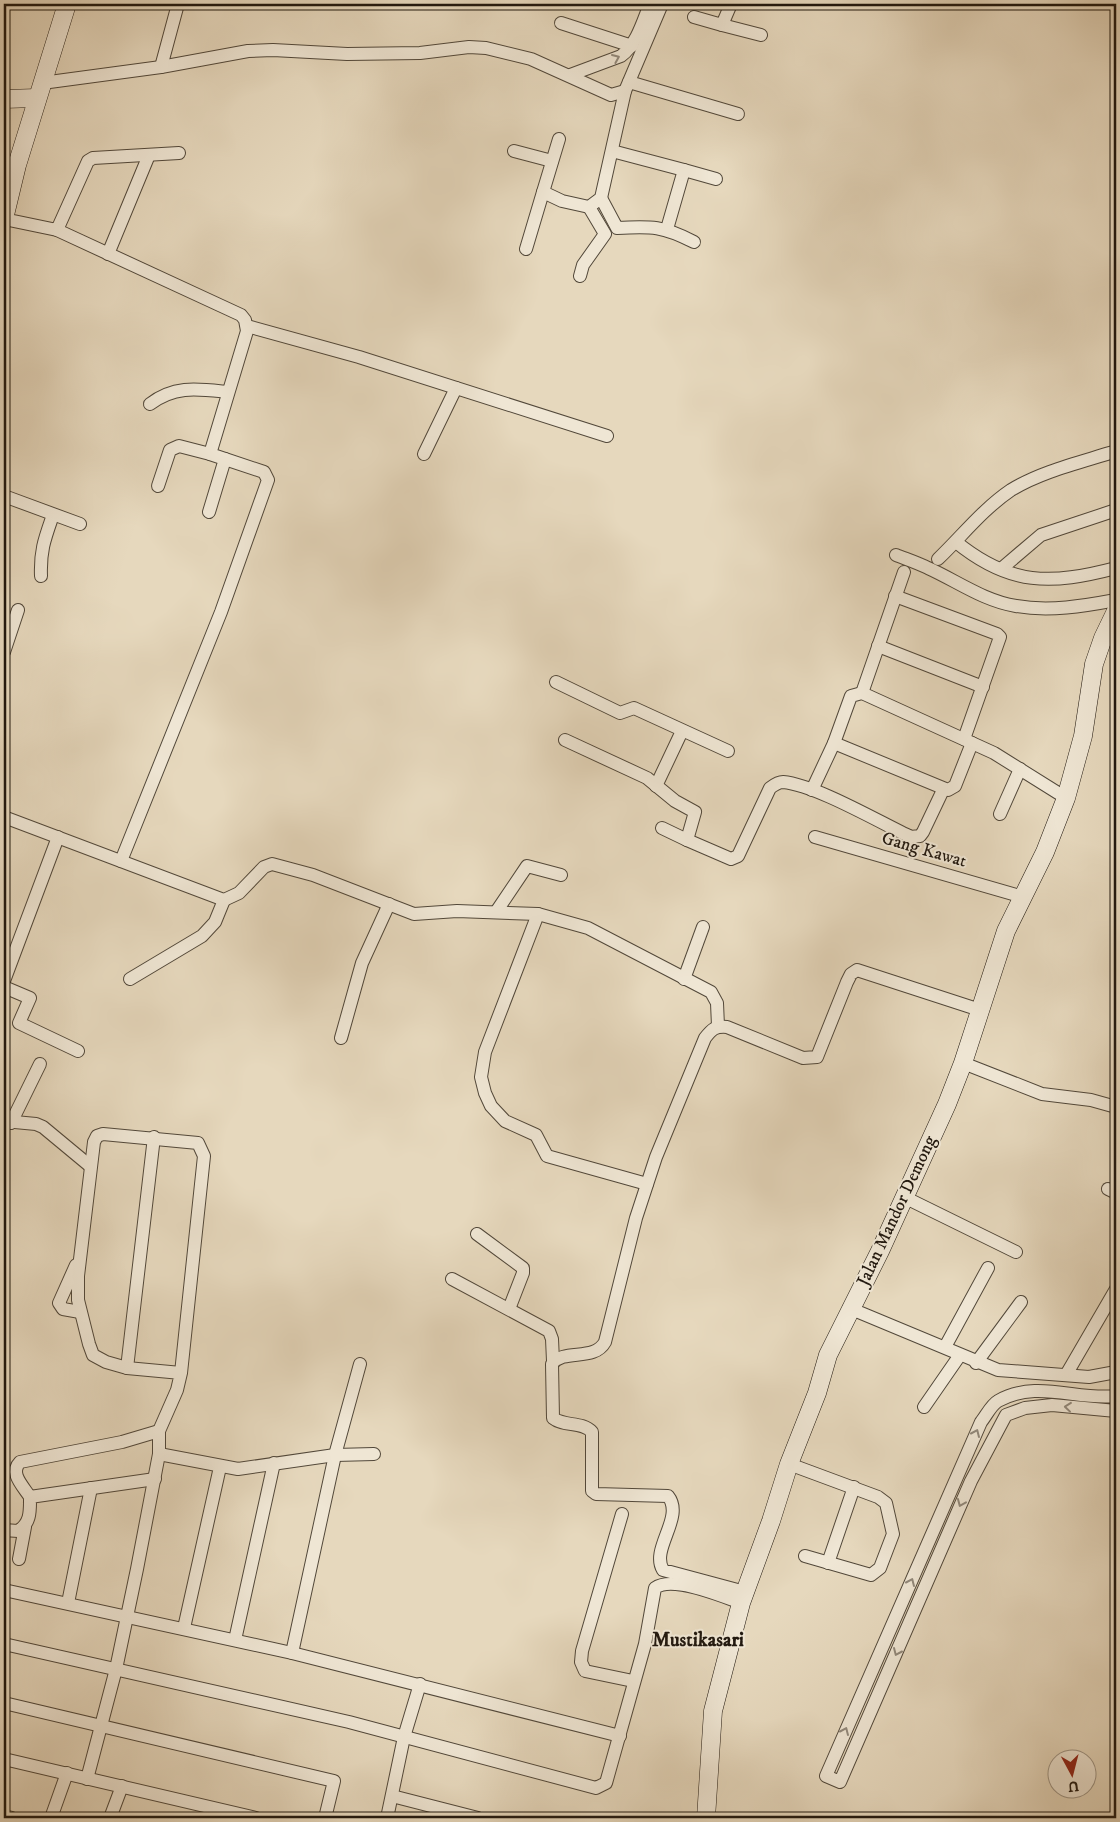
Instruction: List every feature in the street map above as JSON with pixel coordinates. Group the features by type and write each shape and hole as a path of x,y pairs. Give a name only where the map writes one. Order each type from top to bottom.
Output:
{"main road":[{"path":"4,219 17,165 67,4"},
{"path":"4,99 40,90"},
{"name":"Jalan Mandor Demong","path":"706,1818 713,1711 743,1598 772,1520 789,1464 817,1393 828,1354 880,1251 947,1104 963,1063 1006,931 1045,852 1066,798 1081,744 1094,664 1103,638 1116,611"}],"street":[{"path":"161,67 178,4"},
{"path":"722,25 731,4"},
{"path":"570,75 621,56 632,46 655,6"},
{"path":"589,207 601,198 627,86 655,6"},
{"path":"694,17 761,35"},
{"path":"561,23 632,46"},
{"path":"40,90 248,51 273,50 347,54 420,52 469,47 486,48 531,59 611,94 627,86 738,114"},
{"path":"526,250 559,139"},
{"path":"514,151 552,161"},
{"path":"612,151 716,179"},
{"path":"57,230 88,161 92,158 179,153"},
{"path":"108,254 149,155"},
{"path":"667,229 684,170"},
{"path":"543,192 562,201 589,207 605,234"},
{"path":"601,198 617,228"},
{"path":"4,219 57,230 241,315 247,326 210,454"},
{"path":"580,276 583,265 605,234 617,228 652,226 667,229 694,242"},
{"path":"247,326 359,357 607,436"},
{"path":"424,454 456,388"},
{"path":"150,404 170,391 194,389 228,392"},
{"path":"121,861 221,612 267,488 268,480 264,472 179,446 170,450 158,486"},
{"path":"938,559 984,512 1014,489 1043,476 1116,451"},
{"path":"208,512 225,459"},
{"path":"4,496 80,524"},
{"path":"1001,569 1041,535 1116,510"},
{"path":"41,576 40,554 42,542 54,515"},
{"path":"956,542 978,560 1028,578 1046,580 1116,568"},
{"path":"896,555 928,568 956,584 995,600 1016,606 1066,607 1116,600"},
{"path":"862,693 904,572"},
{"path":"834,743 943,790 948,790 954,786 983,687 1000,641 997,634 895,596"},
{"path":"5,644 18,610"},
{"path":"878,646 983,687"},
{"path":"556,682 620,713 634,708 728,750"},
{"path":"812,790 834,743 851,696 862,693 1007,760 1066,798"},
{"path":"656,786 682,731"},
{"path":"565,740 640,775 695,812 687,840"},
{"path":"1000,814 1020,769"},
{"path":"662,828 731,859 734,858 740,852 770,788 782,782 812,790 915,837 923,832 943,790"},
{"path":"4,817 224,900"},
{"path":"4,982 58,837"},
{"name":"Gang Kawat","path":"815,837 1023,896"},
{"path":"130,979 202,936 215,922 224,900 240,893 264,868 272,864 313,875 414,914 457,911 538,914 588,928 711,992 716,997 718,1026"},
{"path":"496,912 527,866 561,875"},
{"path":"341,1038 362,963 388,904"},
{"path":"538,914 485,1052 482,1077 485,1093 491,1106 505,1121 536,1135 547,1156 647,1184"},
{"path":"684,979 703,927"},
{"path":"553,1361 595,1352 605,1342 619,1280 656,1157 705,1038 712,1029 718,1026 727,1027 803,1058 817,1057 846,982 851,974 857,970 980,1010"},
{"path":"4,987 30,998 19,1023 78,1050"},
{"path":"963,1063 1042,1094 1091,1100 1116,1107"},
{"path":"40,1064 7,1122 36,1124 43,1127 90,1166"},
{"path":"87,1778 102,1725 127,1617 155,1479 159,1454 159,1431 177,1390 181,1373 204,1156 198,1143 107,1134 97,1136 90,1166 78,1292 80,1312 93,1355 106,1362 127,1368 181,1373"},
{"path":"127,1368 154,1138"},
{"path":"904,1197 1016,1252"},
{"path":"478,1234 523,1268 523,1274 509,1309"},
{"path":"80,1259 59,1303 63,1309 80,1312"},
{"path":"945,1347 988,1268"},
{"path":"452,1279 548,1331 552,1338 553,1418 557,1422 584,1426 592,1432 592,1491 596,1494 668,1496 674,1508 660,1558 663,1570 743,1598"},
{"path":"1066,1375 1116,1289"},
{"path":"976,1363 1021,1302"},
{"path":"850,1308 945,1347 976,1363 1006,1372 1089,1376 1116,1372"},
{"path":"924,1407 960,1356"},
{"path":"292,1653 335,1455 360,1364"},
{"path":"1116,1396 1052,1390 1022,1393 997,1402 981,1422 826,1776 840,1782 970,1481 1006,1415 1025,1408 1052,1405 1116,1411"},
{"path":"19,1559 25,1527 29,1518 30,1496 16,1474 15,1468 20,1462 122,1442 159,1431"},
{"path":"159,1454 238,1469 335,1455 374,1454"},
{"path":"234,1640 274,1463"},
{"path":"789,1464 878,1497 886,1503 893,1534 880,1568 875,1574 867,1575 805,1556"},
{"path":"184,1628 220,1467"},
{"path":"958,1474 970,1481"},
{"path":"30,1496 155,1479"},
{"path":"828,1563 854,1487"},
{"path":"68,1603 91,1488"},
{"path":"622,1514 580,1662 585,1671 633,1681"},
{"path":"4,1530 18,1531 25,1527"},
{"path":"4,1644 116,1668 404,1737 596,1788 606,1783 620,1736 633,1681 645,1644 655,1588 660,1584 666,1583 743,1598"},
{"path":"4,1590 292,1653 620,1736"},
{"path":"387,1818 404,1737 420,1684"},
{"path":"4,1703 334,1781 325,1818"},
{"path":"4,1759 256,1818"},
{"path":"51,1818 67,1773"},
{"path":"110,1818 122,1786"},
{"path":"392,1796 478,1818"},
{"path":"4,1816 12,1818"}],"district":[{"name":"Mustikasari","path":"698,1640"}]}
